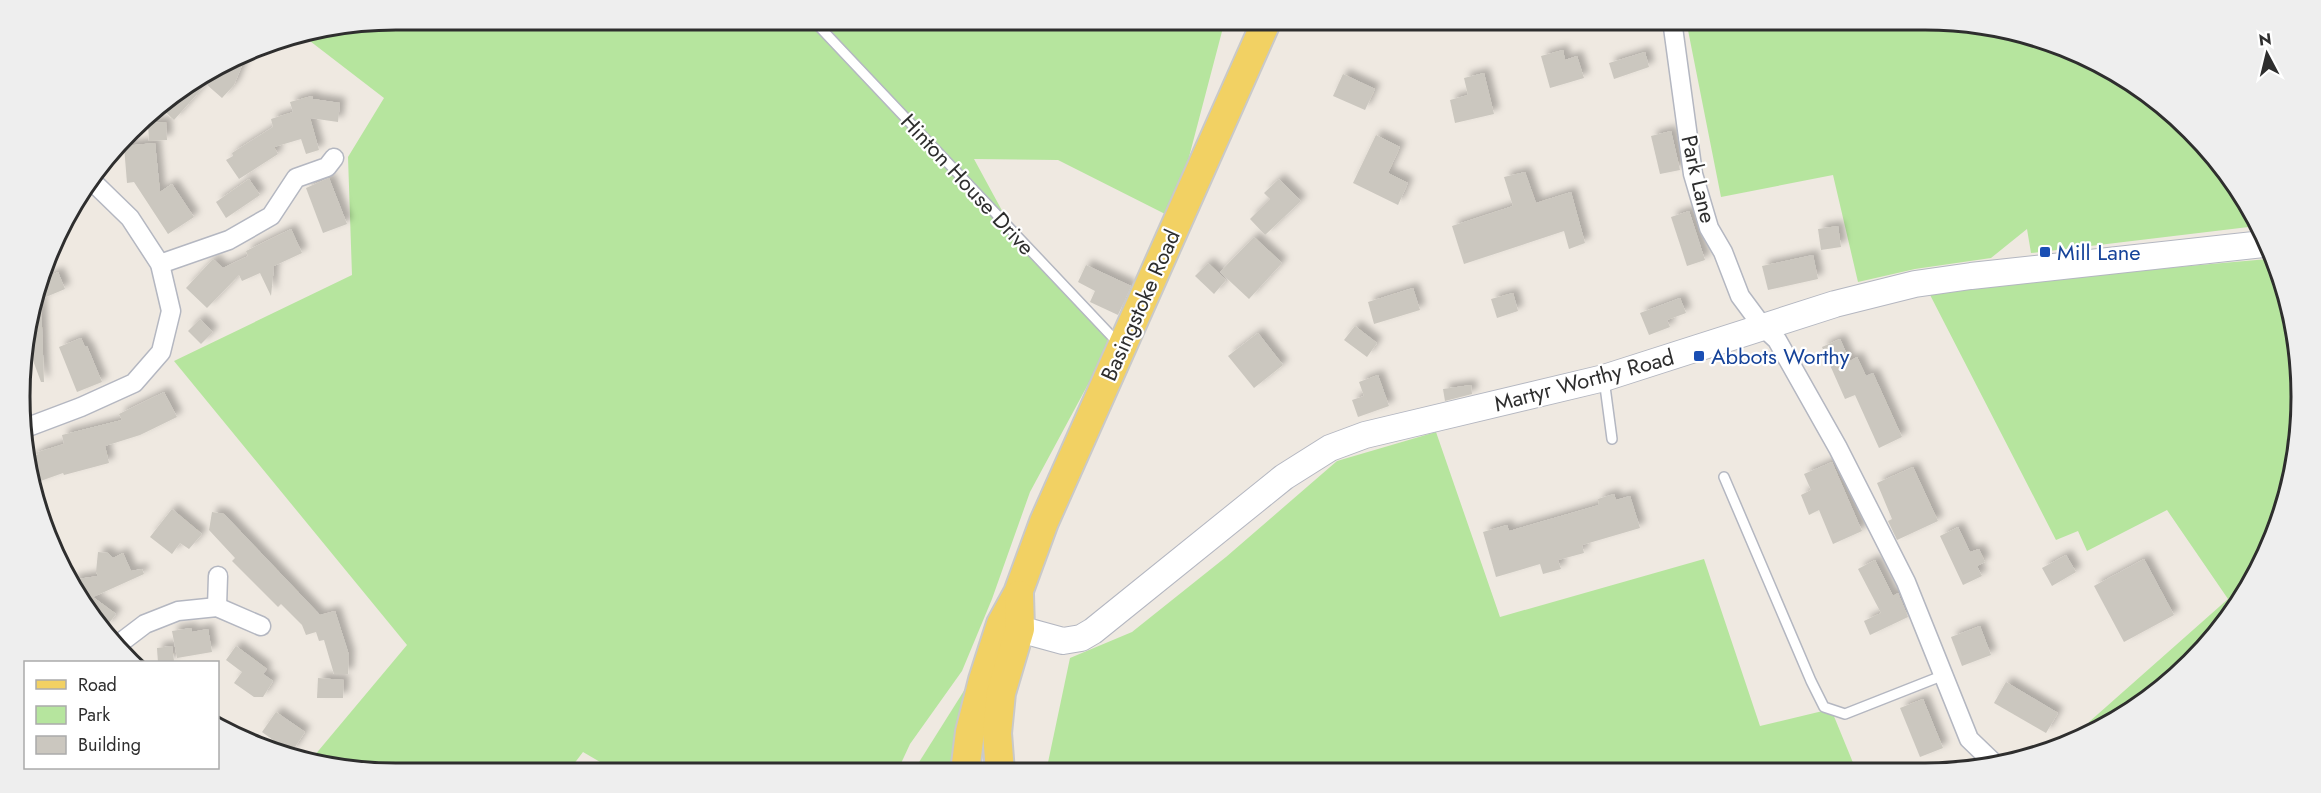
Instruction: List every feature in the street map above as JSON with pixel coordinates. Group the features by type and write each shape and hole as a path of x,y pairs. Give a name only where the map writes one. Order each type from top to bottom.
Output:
{"main road":[{"name":"Basingstoke Road","path":"995,763 1001,693 1018,593 1044,522 1263,30"},
{"name":"Martyr Worthy Road","path":"1011,627 1063,641 1081,638 1093,631 1284,477 1312,458 1345,441 1604,378 1845,301 1915,284 2258,245"},
{"name":"Basingstoke Road","path":"966,763 970,732 983,680 1011,627"}],"street":[{"name":"Park Lane","path":"1673,30 1693,174 1709,228 1723,252 1740,296 1762,327"},
{"path":"160,264 229,240 271,216 296,178 327,167 334,158"},
{"path":"31,426 134,383 160,352 171,311 160,264 130,218 97,186"},
{"path":"1762,327 1777,340 1838,448 1906,582 1969,739 1988,757"},
{"path":"217,607 218,576"},
{"path":"123,641 145,624 178,610 217,607 261,626"}],"lane":[{"name":"Hinton House Drive","path":"822,30 1122,348"},
{"path":"1604,378 1612,439"},
{"path":"1724,477 1824,707 1845,714 1944,675"}],"green space":[{"path":"396,30 1222,30 1173,218 1058,160 974,159 1006,218 1113,338 1030,492 992,599 962,671 910,744 901,763 602,763 583,752 575,763 396,763 349,760 316,754 407,645 174,361 352,275 348,157 384,98 309,40 349,33"},
{"path":"1688,30 1948,31 1996,37 2042,49 2087,68 2128,92 2184,137 2215,173 2249,227 2031,253 2027,229 1991,258 1915,269 1858,282 1833,175 1721,197"},
{"path":"2264,259 2272,279 2288,349 2291,396 2284,468 2272,514 2263,537 2242,580 2229,600 2184,656 2148,687 2090,724 2228,599 2167,510 2087,551 2078,531 2056,540 1927,289"},
{"path":"1436,432 1500,617 1704,559 1760,726 1831,709 1853,763 1048,763 1070,658 1132,632 1226,557 1337,461"},
{"path":"972,678 960,763 919,763"}],"building":[{"path":"1563,50 1565,60 1577,56 1584,78 1550,88 1541,56"},
{"path":"1645,52 1649,67 1614,79 1609,63"},
{"path":"243,64 234,85 222,98 206,84 174,120 166,112 213,79"},
{"path":"1484,73 1494,114 1455,123 1450,100 1468,95 1464,78"},
{"path":"1343,74 1375,89 1365,110 1333,96"},
{"path":"312,96 313,99 340,103 338,122 310,118 319,150 306,154 301,139 274,147 278,154 239,179 226,160 233,156 232,153 273,127 271,119 293,112 290,102"},
{"path":"166,122 167,140 149,141 148,127 153,123"},
{"path":"1671,131 1680,170 1660,174 1651,136"},
{"path":"1376,135 1400,147 1388,173 1408,183 1398,205 1353,183"},
{"path":"155,143 160,192 172,184 194,217 168,234 134,182 127,183 124,151 129,145"},
{"path":"1525,172 1536,203 1571,192 1585,243 1569,249 1564,231 1464,264 1452,226 1513,206 1504,177"},
{"path":"329,178 347,224 323,233 306,188"},
{"path":"249,179 260,195 226,218 216,202"},
{"path":"1279,179 1301,201 1265,235 1250,219 1270,199 1264,193"},
{"path":"1689,211 1705,260 1687,266 1671,217"},
{"path":"1838,226 1841,247 1821,250 1818,229"},
{"path":"291,229 302,253 274,266 271,296 260,273 242,281 239,275 207,308 186,288 213,259 223,268 248,256 246,251"},
{"path":"1254,237 1282,263 1249,299 1220,272"},
{"path":"1813,255 1818,279 1768,290 1762,266"},
{"path":"1208,263 1226,280 1214,294 1195,276"},
{"path":"1086,265 1131,286 1118,315 1090,302 1095,291 1078,282"},
{"path":"58,272 65,289 43,298 49,279"},
{"path":"1413,288 1420,310 1374,324 1368,302"},
{"path":"1513,293 1518,311 1497,318 1491,299"},
{"path":"1680,298 1686,313 1667,320 1670,327 1649,335 1640,313"},
{"path":"41,306 44,382 41,382 32,358"},
{"path":"200,319 213,332 201,344 188,331"},
{"path":"1355,326 1377,343 1367,357 1344,340"},
{"path":"1258,333 1283,365 1254,388 1228,356"},
{"path":"81,338 85,347 87,346 102,382 77,392 59,347"},
{"path":"1840,339 1850,361 1857,357 1866,376 1873,373 1902,437 1879,448 1855,395 1845,399 1822,347"},
{"path":"1378,375 1389,406 1358,417 1352,400 1364,396 1359,382"},
{"path":"1471,385 1472,394 1445,401 1443,389"},
{"path":"164,392 177,417 140,435 105,446 109,463 64,475 63,473 40,481 35,455 39,454 38,452 64,444 62,435 122,420 119,414"},
{"path":"1832,462 1862,531 1833,544 1819,510 1809,515 1801,495 1811,490 1804,474"},
{"path":"1913,467 1938,521 1897,540 1888,521 1892,519 1877,483"},
{"path":"1614,494 1616,500 1630,496 1640,528 1582,545 1584,553 1558,560 1561,569 1543,574 1540,564 1496,577 1483,532 1507,525 1509,531 1599,505 1598,499"},
{"path":"172,509 202,534 189,549 180,543 172,554 150,537"},
{"path":"212,512 224,514 320,615 335,611 349,655 348,674 334,674 324,640 319,641 316,632 306,635 302,625 281,604 278,607 232,561 235,558 209,530"},
{"path":"1958,527 1970,552 1979,549 1985,562 1977,566 1982,576 1963,585 1940,536"},
{"path":"98,552 108,553 113,558 123,553 131,571 142,569 144,574 93,597 116,614 109,623 78,579 98,576 96,572"},
{"path":"2066,555 2076,572 2052,586 2042,568"},
{"path":"2144,559 2174,615 2124,642 2094,586"},
{"path":"1875,560 1893,596 1898,593 1908,617 1870,635 1864,621 1881,613 1858,569"},
{"path":"1980,626 1991,655 1962,666 1951,637"},
{"path":"191,628 192,632 208,629 212,652 177,658 172,631"},
{"path":"172,646 174,661 158,661 157,648"},
{"path":"236,646 267,669 263,674 273,681 263,697 254,697 234,683 242,672 226,660"},
{"path":"318,678 344,680 343,698 317,698"},
{"path":"2006,682 2058,713 2046,733 1994,703"},
{"path":"1923,699 1943,748 1920,757 1900,708"},
{"path":"276,712 305,732 294,749 278,744 262,732"}],"place":[{"name":"Mill Lane","path":"2045,252"},
{"name":"Abbots Worthy","path":"1699,356"}]}
